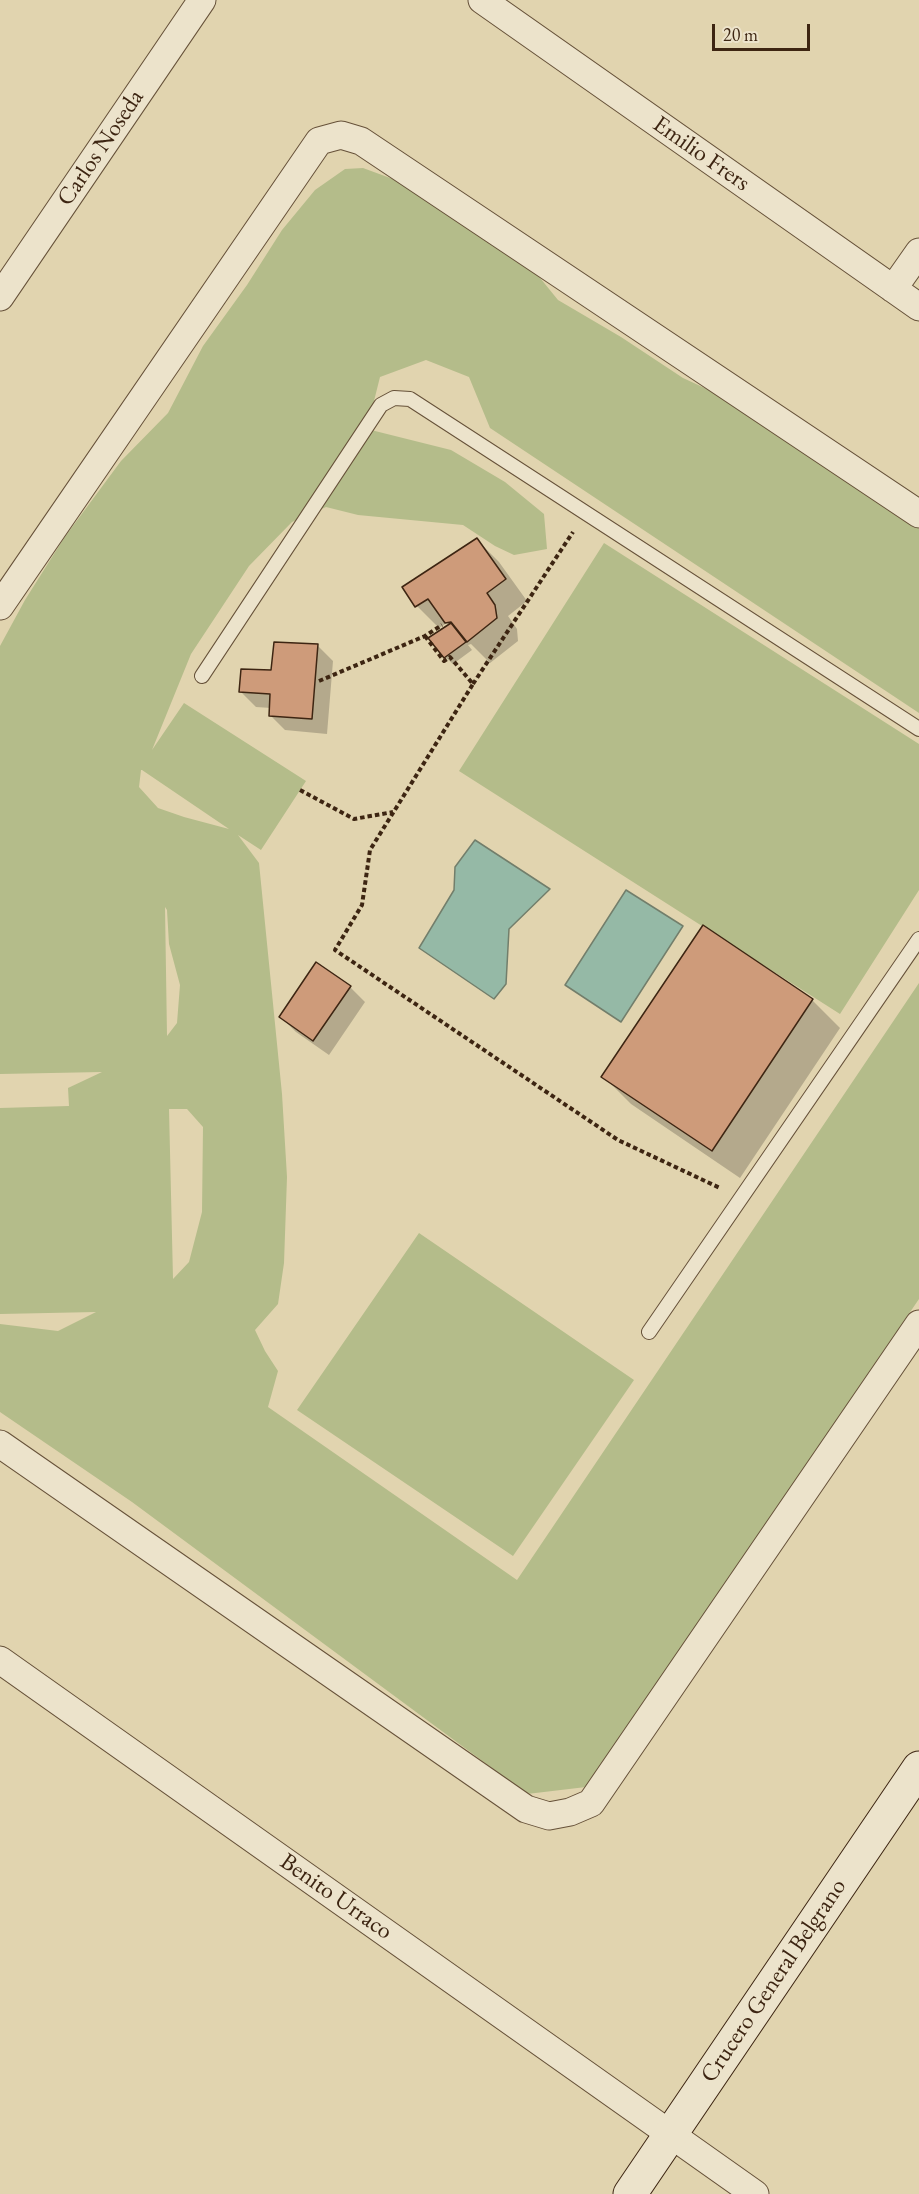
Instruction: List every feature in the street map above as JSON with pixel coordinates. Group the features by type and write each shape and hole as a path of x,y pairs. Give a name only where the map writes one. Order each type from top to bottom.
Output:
{"main road":[{"name":"Crucero General Belgrano","path":"630,2194 919,1768"}],"street":[{"name":"Carlos Noseda","path":"0,297 202,0"},
{"name":"Emilio Frers","path":"482,0 919,307"},
{"path":"0,606 319,141 341,135 361,141 919,514"},
{"path":"893,289 919,252"},
{"path":"0,1444 526,1809 549,1816 570,1812 591,1803 919,1324"},
{"name":"Benito Urraco","path":"0,1660 755,2194"}],"lane":[{"path":"202,676 381,405 394,398 410,399 919,729"},
{"path":"650,1332 919,939"}],"path":[{"path":"585,513 473,684 370,850 362,905 335,950 618,1140 709,1183"},
{"path":"319,681 425,636 442,625"},
{"path":"425,636 444,661 450,657 473,684"},
{"path":"300,790 354,819 394,812"}],"shaded area":[{"path":"363,168 428,192 523,257 558,300 621,337 683,378 761,414 919,529 919,713 490,428 469,377 426,360 380,377 367,429 451,450 505,482 544,514 547,549 514,555 495,546 463,525 358,515 326,507 292,522 249,566 191,654 152,750 184,703 306,781 261,850 238,835 259,863 282,1094 287,1177 284,1263 278,1304 255,1330 278,1371 268,1407 517,1580 919,983 919,1299 586,1787 527,1794 132,1502 0,1412 0,1324 58,1331 96,1312 0,1314 0,1108 69,1106 68,1088 102,1072 0,1074 0,646 25,600 64,538 121,461 168,413 203,346 247,285 282,230 315,190 345,169","holes":["142,770 229,829 158,808 139,787","165,907 169,944 180,985 177,1023 167,1036","169,1109 187,1109 203,1127 202,1212 189,1262 173,1279"]},
{"path":"604,543 919,744 919,890 840,1014 459,771"},
{"path":"475,840 550,889 509,929 506,984 494,999 419,948 454,890 455,867"},
{"path":"626,890 683,926 621,1022 565,985"},
{"path":"419,1233 634,1380 513,1556 297,1410"}],"building":[{"path":"477,538 506,579 487,593 495,605 497,618 467,642 451,622 445,623 428,599 415,607 402,587"},
{"path":"451,623 466,642 444,658 428,638"},
{"path":"274,642 318,644 312,719 269,716 270,694 239,692 241,669 271,670"},
{"path":"703,925 813,999 712,1151 601,1077"},
{"path":"316,962 351,986 313,1041 279,1017"}]}
